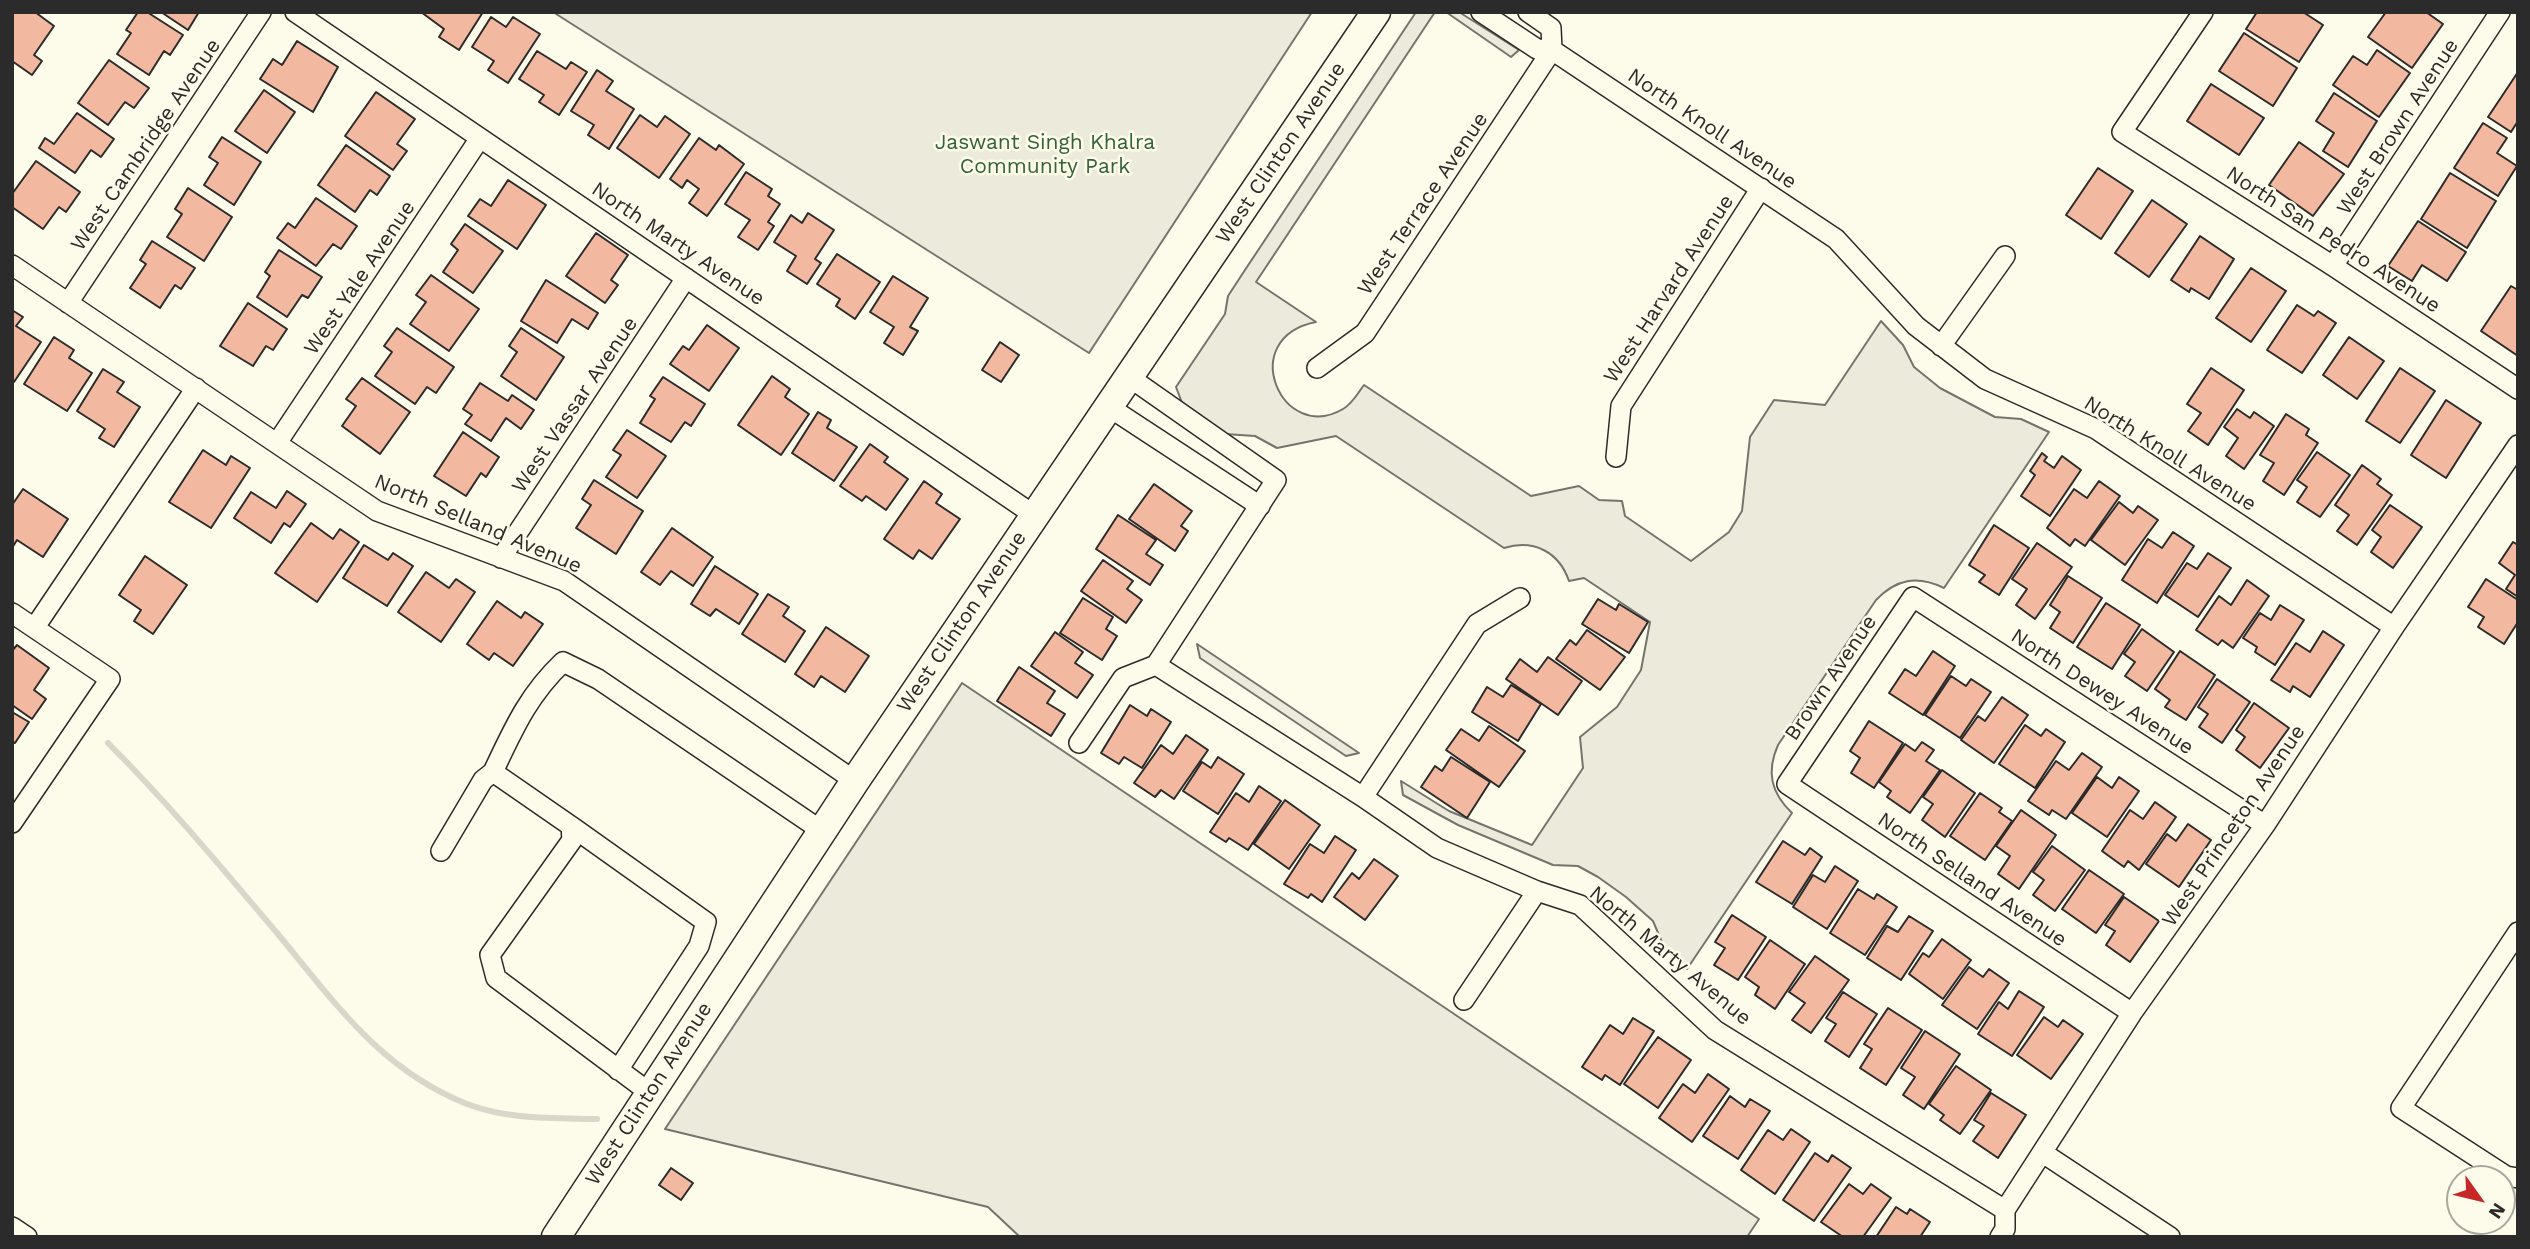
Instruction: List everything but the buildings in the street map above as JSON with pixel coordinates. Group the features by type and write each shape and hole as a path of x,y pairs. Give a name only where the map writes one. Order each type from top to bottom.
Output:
{"main road":[{"name":"West Clinton Avenue","path":"556,1237 855,781 1376,12"}],"street":[{"name":"West Cambridge Avenue","path":"68,303 261,12"},
{"name":"North Marty Avenue","path":"295,12 1034,515"},
{"name":"North Knoll Avenue","path":"1481,12 1537,49 1552,50 1836,239 1916,326 1985,379 2096,429 2394,627"},
{"path":"1528,12 1551,28 1552,50"},
{"name":"North San Pedro Avenue","path":"2203,12 2122,132 2333,266 2518,389"},
{"name":"West Brown Avenue","path":"2333,266 2500,12"},
{"name":"West Terrace Avenue","path":"1317,368 1365,333 1552,50"},
{"name":"West Yale Avenue","path":"277,443 480,138"},
{"name":"West Harvard Avenue","path":"1616,457 1621,405 1761,188"},
{"path":"1941,346 2005,256"},
{"name":"North Selland Avenue","path":"12,265 377,511 564,581 855,781"},
{"name":"West Vassar Avenue","path":"501,558 686,278"},
{"path":"1079,743 1123,678 1156,665 1276,480 1129,377"},
{"path":"35,627 196,388"},
{"path":"1109,407 1260,506"},
{"name":"West Princeton Avenue","path":"2000,1237 2005,1229 2005,1210 2132,1013 2265,825 2394,627 2518,445"},
{"name":"Brown Avenue","path":"1787,784 1913,597"},
{"name":"North Dewey Avenue","path":"1913,597 2265,825"},
{"path":"1363,797 1477,624 1520,598"},
{"path":"12,613 110,680 12,823"},
{"path":"441,851 483,780 494,772 518,720 543,681 563,662 597,679 822,831"},
{"name":"North Marty Avenue","path":"1156,665 1363,797 1437,848 1537,891 1580,905 1715,1030 2005,1210"},
{"path":"494,772 706,922 699,946 618,1070"},
{"name":"North Selland Avenue","path":"1787,784 2132,1013"},
{"path":"570,826 572,840 490,955 496,978 650,1093"},
{"path":"1464,1000 1537,891"},
{"path":"2518,932 2401,1108 2506,1175 2518,1178"},
{"path":"2043,1153 2170,1237"},
{"path":"12,1227 27,1237"}],"green space":[{"name":"Jaswant Singh Khalra Community Park","path":"553,12 1312,12 1089,353"},
{"path":"1416,12 1435,12 1256,282 1316,322 1291,332 1277,347 1273,366 1276,385 1286,402 1302,413 1321,416 1343,409 1364,385 1531,496 1579,486 1599,500 1622,501 1625,516 1691,561 1729,532 1742,511 1750,437 1774,400 1825,405 1881,321 1903,345 1914,367 1940,388 1995,417 2021,419 2049,432 1944,588 1925,581 1907,581 1891,587 1876,600 1778,745 1772,764 1773,782 1779,798 1792,813 1687,969 1664,947 1653,921 1598,877 1578,866 1553,865 1458,825 1403,795 1401,781 1449,811 1532,845 1583,768 1580,737 1617,707 1641,670 1650,622 1584,578 1569,581 1559,562 1544,550 1525,545 1504,548 1336,436 1277,448 1255,436 1225,434 1184,408 1176,387 1225,314 1228,296"},
{"path":"1446,12 1459,12 1519,50 1511,57"},
{"path":"1197,644 1359,753 1346,756 1200,658"},
{"path":"962,683 1759,1219 1747,1237 1020,1237 988,1207 665,1129"}],"waterway":[{"path":"108,743 194,836 339,1008 360,1031 408,1072 467,1104 499,1113 597,1119"}]}
